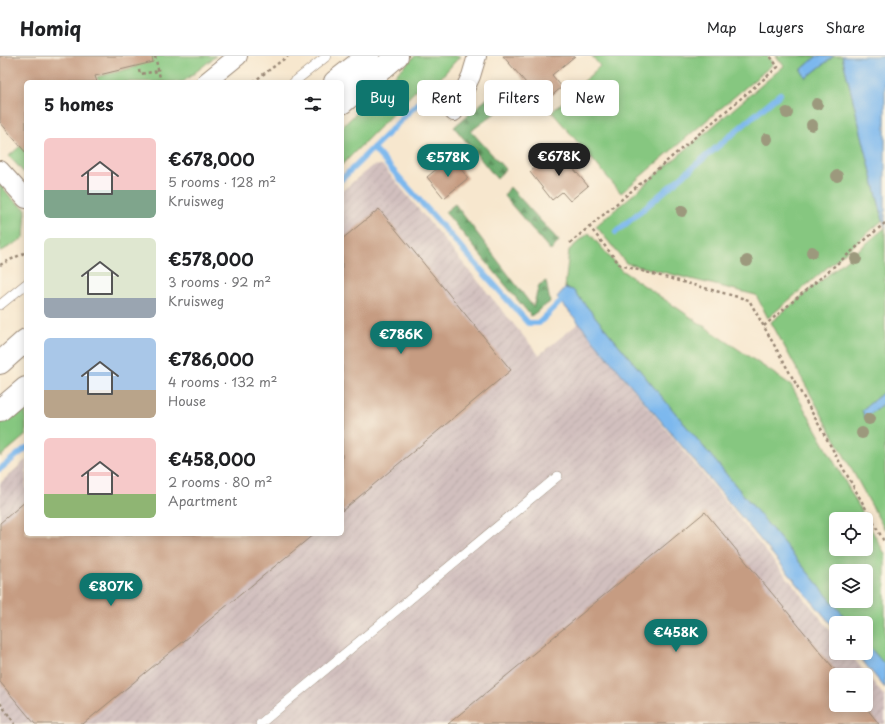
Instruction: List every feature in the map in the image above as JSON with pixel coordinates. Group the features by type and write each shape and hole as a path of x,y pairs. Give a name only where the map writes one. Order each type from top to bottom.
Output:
{"main road":[{"path":"337,80 368,56"},
{"path":"344,101 397,56"},
{"path":"0,363 24,342"},
{"path":"0,410 24,390"}],"street":[{"path":"208,80 238,56"},
{"path":"469,80 477,56"},
{"path":"0,170 24,197"}],"lane":[{"path":"297,80 327,56"},
{"path":"0,305 24,286"},
{"path":"260,724 558,476"}],"path":[{"path":"155,56 161,80"},
{"path":"256,80 288,56"},
{"path":"570,243 778,67 770,56"},
{"path":"139,70 140,74 159,71"},
{"path":"764,326 885,223"},
{"path":"589,226 620,265 749,300 885,543"},
{"path":"0,265 24,253"},
{"path":"0,703 15,724"}],"shaded area":[{"path":"382,165 539,355 579,323 829,628 829,660 855,660 861,668 829,668 829,712 873,712 873,682 885,697 885,724 0,724 0,483 24,462 24,536 344,536 344,189 372,166"}],"green space":[{"path":"134,56 216,56 186,80 98,80 97,77 136,67"},
{"path":"415,56 460,56 439,80 417,80 417,89 409,97 409,80 390,80"},
{"path":"592,56 767,56 773,64 621,193 553,113 553,111 561,103 561,116 619,116 619,80 585,80 600,66"},
{"path":"776,56 817,56 801,70 806,78 834,56 842,56 883,220 768,318 756,295 626,263 596,226 784,66"},
{"path":"484,101 484,116 491,116 471,131 505,169 497,179 454,127 467,116 476,116 476,108"},
{"path":"356,113 356,116 390,116 344,163 344,125"},
{"path":"24,143 24,173 9,156"},
{"path":"0,184 12,199 24,208 24,238 0,252"},
{"path":"510,187 559,241 551,251 504,196"},
{"path":"455,204 533,307 539,285 546,281 550,302 531,316 445,212"},
{"path":"885,228 885,391 862,410 865,418 885,402 885,530 771,322"},
{"path":"589,233 621,270 791,385 862,512 829,512 829,556 873,556 873,533 885,554 885,665 873,651 873,616 844,616 838,608 873,608 873,564 829,564 829,598 573,290 565,288 569,250"},
{"path":"24,403 24,437 0,457 0,422"}],"water":[{"path":"817,56 834,56 806,78 801,70"},
{"path":"842,56 885,56 885,228"},
{"path":"565,288 573,290 829,598 829,608 838,608 844,616 829,616 829,622 557,297"},
{"path":"885,391 885,402 865,418 862,410"},
{"path":"873,651 885,665 885,688 873,674 873,668 868,668 862,660 873,660"}],"building":[{"path":"0,56 152,56 153,62 95,76 96,80 24,80 24,151 0,122"},
{"path":"503,56 575,56 552,75 561,86 561,88 553,95 553,80 523,80"},
{"path":"557,149 588,186 570,201 562,192 552,200 530,172"},
{"path":"451,157 468,178 444,198 427,177"},
{"path":"379,209 511,370 344,509 344,237"},
{"path":"24,503 24,536 312,536 83,724 35,724 0,682 0,523"},
{"path":"705,512 834,668 829,668 829,712 870,712 879,724 448,724"}],"waterway":[{"path":"616,232 780,94"},
{"path":"344,177 417,104"},
{"path":"373,148 528,323 539,323 561,301"},
{"path":"0,469 24,450"}]}
